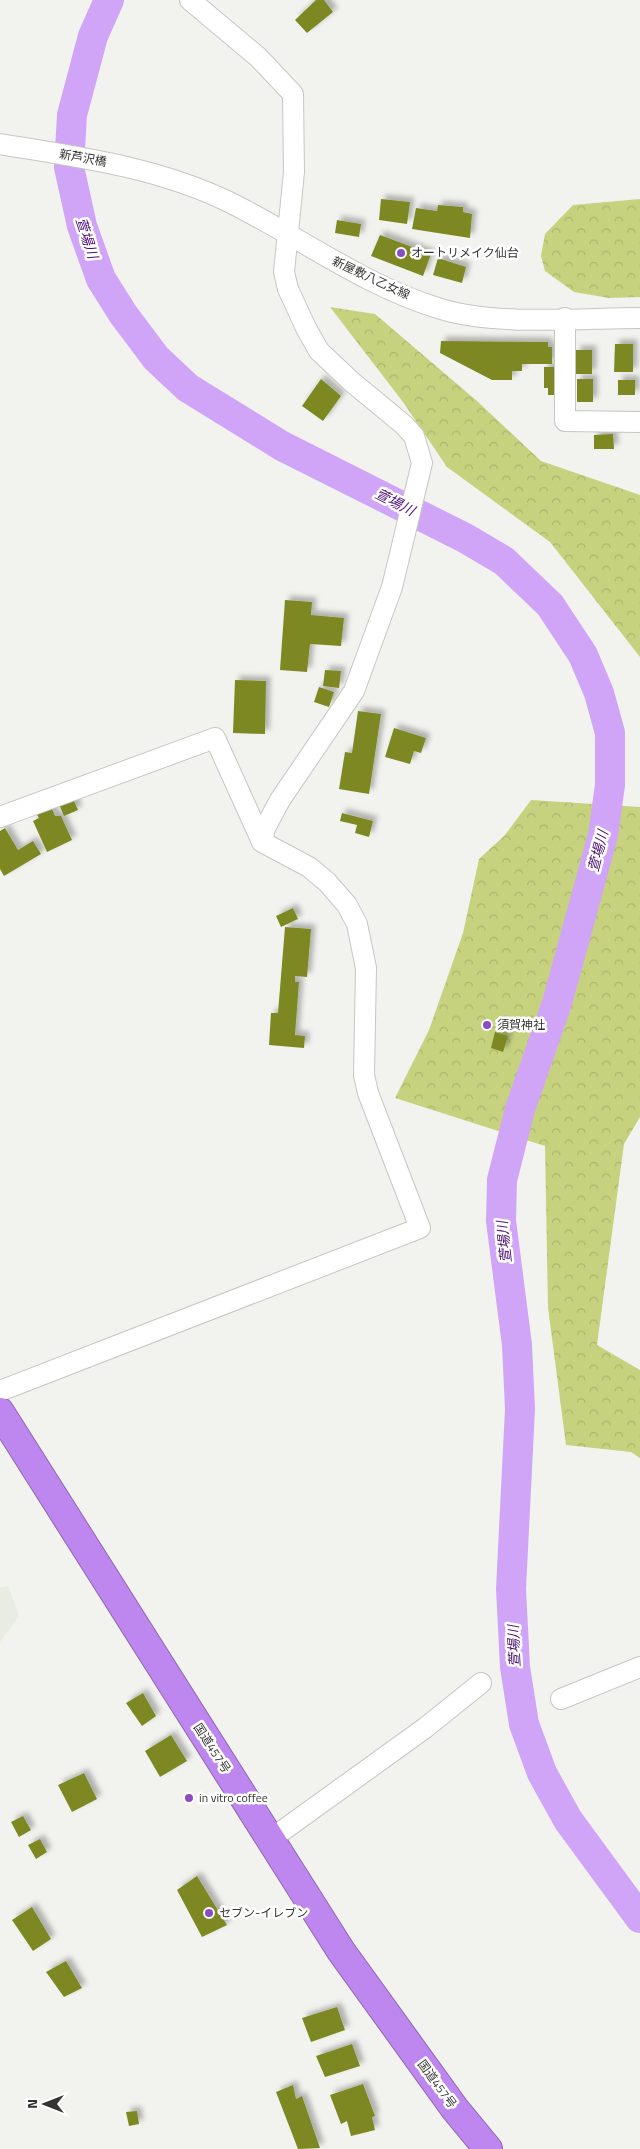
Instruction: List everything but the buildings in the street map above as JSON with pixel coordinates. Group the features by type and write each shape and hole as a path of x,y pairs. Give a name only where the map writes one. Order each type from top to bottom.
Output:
{"highway":[{"name":"国道457号","path":"3,1423 341,1950 455,2109 488,2149"}],"street":[{"path":"190,0 258,57 293,94 294,172 284,272 288,289 319,351 352,382 404,425 414,436 422,463 392,587 354,691 280,800 265,828 262,842"},
{"name":"新芦沢橋","path":"0,144 120,165"},
{"name":"新屋敷八乙女線","path":"120,165 175,180 202,190 230,203 374,282 441,309 468,316 640,318"},
{"path":"565,318 565,421 640,422"},
{"path":"0,817 215,738 262,842 309,866 327,882 347,906 357,924 366,968 364,1076 368,1093 420,1228 0,1391"},
{"path":"561,1699 640,1667"},
{"path":"271,1839 425,1728 481,1684"}],"shaded area":[{"path":"8,1586 19,1616 0,1642 0,1587"}],"green space":[{"path":"640,199 640,297 609,298 574,292 545,271 541,256 545,234 573,205"},
{"path":"330,307 375,314 477,401 541,461 640,495 640,657 550,542 447,467 403,402"},
{"path":"531,800 640,807 640,1117 624,1144 597,1345 640,1370 640,1458 631,1452 566,1445 548,1308 545,1146 395,1098 429,1030 463,933 479,859 505,835"}],"waterway":[{"name":"萱場川","path":"109,0 93,36 72,115 69,167 82,226 101,279 123,314 156,358 188,388 282,446 465,538 504,561 550,605 583,655 599,693 610,733 610,785 603,835 557,1003 520,1109 502,1180 501,1221 517,1345 520,1409 511,1589 515,1667 524,1724 542,1773 568,1820 640,1918"}],"place":[{"name":"オートリメイク仙台","path":"401,253"},
{"name":"須賀神社","path":"487,1025"},
{"name":"in vitro coffee","path":"189,1798"},
{"name":"セブン-イレブン","path":"209,1913"}]}
